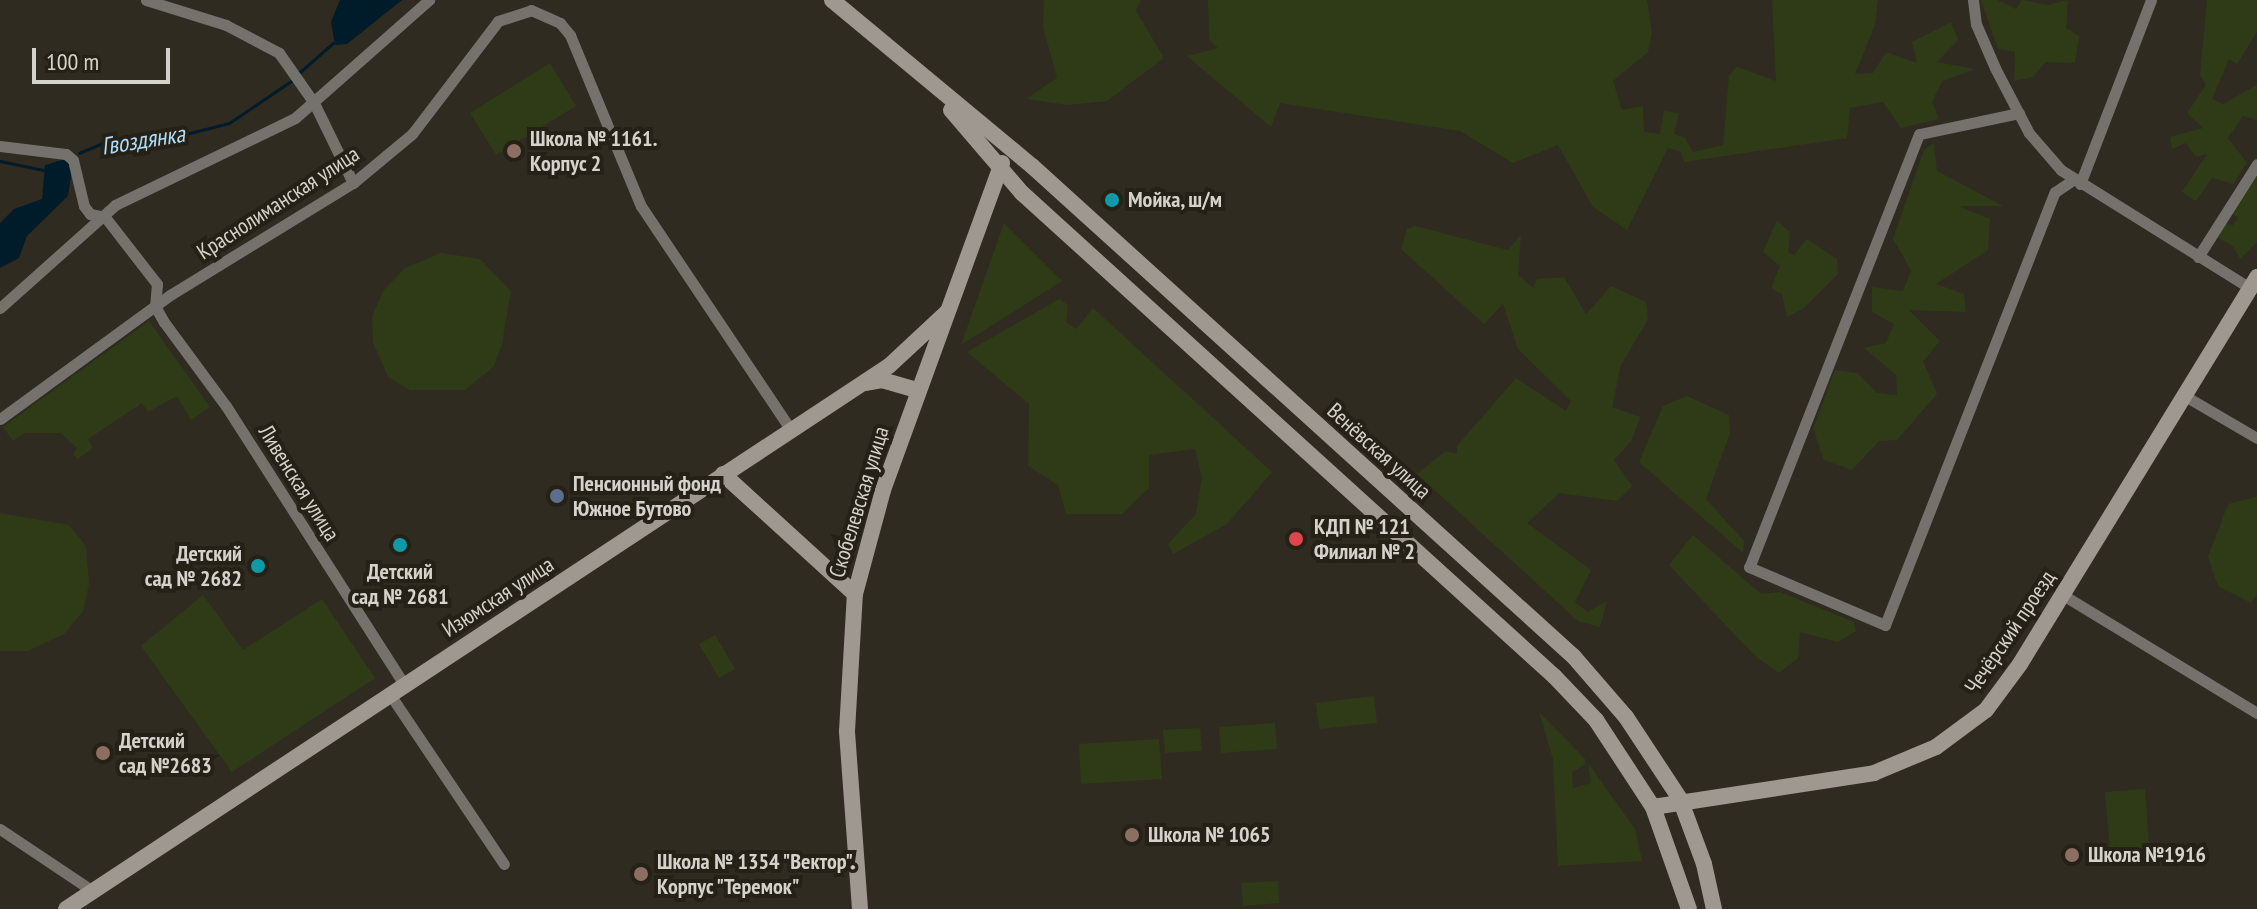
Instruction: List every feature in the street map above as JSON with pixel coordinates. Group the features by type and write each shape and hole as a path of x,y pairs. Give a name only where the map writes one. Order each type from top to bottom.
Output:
{"street":[{"path":"146,0 226,25 262,42 292,69 314,103 353,183"},
{"path":"0,308 115,205 154,182 295,118 429,0"},
{"name":"Венёвская улица","path":"832,0 932,87 1032,166 1601,686 1680,799 1704,864 1714,909"},
{"path":"1973,0 1976,24 2029,133 2077,182 2198,257 2254,282"},
{"path":"2019,113 1919,134 1749,567 1885,625 2055,192 2077,182 2151,0"},
{"name":"Краснолиманская улица","path":"0,419 155,306 353,183 412,134 498,21 519,10 542,12 570,35 641,206 791,430"},
{"name":"Венёвская улица","path":"932,87 1000,172 1022,193 1554,676 1596,720 1653,807 1689,909"},
{"path":"1000,172 1001,141"},
{"path":"0,146 66,154 73,160 84,206 90,214 105,217 157,284 155,306"},
{"path":"1000,172 1012,161 1032,166"},
{"path":"2198,257 2257,164"},
{"name":"Скобелевская улица","path":"860,909 847,746 855,594 918,390 1000,172"},
{"path":"987,203 1002,190 1022,193"},
{"name":"Чечёрский проезд","path":"1653,807 1680,799 1837,781 1909,762 1986,710 2063,595 2254,282"},
{"name":"Ливенская улица","path":"155,306 226,406 404,684"},
{"name":"Изюмская улица","path":"66,909 862,383 925,338 946,313"},
{"path":"862,383 882,380 918,390"},
{"path":"2185,396 2257,438"},
{"path":"1318,462 1331,459 1337,443"},
{"path":"723,474 855,594"},
{"path":"1372,512 1375,497 1389,490"},
{"path":"2063,595 2257,713"},
{"path":"389,693 504,864"},
{"path":"0,829 91,890"}],"green space":[{"path":"1044,0 1140,0 1136,11 1164,58 1107,101 1068,105 1026,99 1057,78 1043,27"},
{"path":"1208,0 1647,0 1652,33 1648,52 1613,81 1622,110 1643,106 1644,132 1660,134 1664,111 1679,113 1674,134 1685,138 1693,152 1723,145 1729,75 1737,67 1776,81 1772,0 1878,0 1875,25 1855,74 1873,73 1886,52 1917,63 1912,42 1951,22 1958,40 1937,62 1975,69 1942,81 1932,102 1939,119 1901,128 1883,102 1850,108 1847,138 1684,162 1681,152 1668,148 1627,230 1593,207 1558,145 1513,163 1460,131 1280,103 1271,127 1187,56 1218,48 1209,39"},
{"path":"1981,0 1997,0 2016,9 2022,0 2048,5 2068,0 2066,28 2079,36 2075,63 2046,62 2033,77 2014,81 2015,52 1998,49"},
{"path":"2207,0 2257,0 2257,32 2237,64 2229,59 2212,99 2223,104 2257,85 2257,120 2243,116 2228,138 2247,163 2233,184 2212,178 2196,201 2182,192 2207,154 2196,157 2186,143 2172,149 2170,137 2203,128 2187,113 2206,85 2200,75"},
{"path":"550,63 576,106 496,155 470,113"},
{"path":"1934,143 1937,171 2003,206 1958,206 1990,219 1988,250 1936,284 1964,294 1966,312 1909,310 1940,341 1923,361 1937,394 1897,440 1879,441 1852,470 1824,460 1813,429 1835,370 1857,373 1877,393 1897,395 1896,375 1864,348 1886,343 1894,324 1872,312 1872,287 1903,291 1911,270 1893,239 1924,150"},
{"path":"2257,175 2257,242 2240,259 2233,246 2218,238 2224,223 2232,226 2238,218 2232,214"},
{"path":"1777,220 1790,232 1788,253 1794,255 1807,239 1837,259 1838,274 1804,308 1787,317 1782,294 1771,288 1780,266 1763,252"},
{"path":"1004,223 1062,281 961,345"},
{"path":"1415,226 1508,250 1521,235 1518,275 1533,288 1537,279 1564,277 1586,314 1611,286 1646,302 1648,319 1621,365 1612,407 1640,417 1632,440 1614,460 1632,486 1617,501 1559,493 1527,523 1591,570 1575,602 1588,612 1607,601 1600,627 1578,621 1417,474 1446,451 1457,454 1457,446 1516,378 1566,411 1571,401 1518,349 1503,304 1484,324 1401,249 1407,229"},
{"path":"441,253 480,259 511,291 502,344 494,366 465,390 410,390 388,377 373,342 372,316 384,290 405,268"},
{"path":"1059,299 1068,305 1066,322 1076,329 1093,308 1272,472 1227,524 1173,554 1168,544 1196,514 1202,478 1195,449 1149,455 1149,488 1122,514 1066,514 1058,485 1028,466 1029,404 967,352"},
{"path":"149,321 210,407 191,420 177,396 148,412 142,403 88,439 93,447 78,459 73,454 77,448 61,433 24,433 13,441 3,427"},
{"path":"1687,396 1729,415 1730,433 1706,499 1744,541 1743,553 1639,462 1663,406"},
{"path":"2257,497 2257,594 2251,603 2218,586 2208,557 2228,504"},
{"path":"0,513 69,525 86,546 89,584 83,611 64,634 28,651 0,651"},
{"path":"1693,535 1761,594 1780,592 1854,622 1856,631 1838,642 1800,632 1798,658 1779,673 1755,656 1669,565"},
{"path":"203,595 243,650 322,599 375,678 232,772 141,646"},
{"path":"715,635 735,669 719,678 699,644"},
{"path":"1374,696 1377,723 1319,729 1316,703"},
{"path":"1539,712 1585,759 1585,765 1572,772 1573,788 1591,783 1588,763 1635,829 1642,861 1558,866 1553,759"},
{"path":"1275,723 1277,749 1221,753 1219,727"},
{"path":"1200,728 1202,751 1165,753 1163,730"},
{"path":"1159,739 1162,779 1081,784 1079,744"},
{"path":"2145,789 2150,858 2111,861 2105,792"},
{"path":"1278,881 1279,903 1243,906 1241,883"}],"water":[{"path":"340,0 402,0 347,44 335,45 331,22"},
{"path":"66,159 72,169 68,196 27,236 19,258 0,268 0,223 14,209 42,199 45,165"}],"waterway":[{"name":"Гвоздянка","path":"300,72 333,43"},
{"name":"Гвоздянка","path":"79,153 110,140 158,141 229,123 291,81"},
{"path":"0,161 43,170"}],"place":[{"name":"Школа № 1161. Корпус 2","path":"514,151"},
{"name":"Мойка, ш/м","path":"1112,200"},
{"name":"Пенсионный фонд Южное Бутово","path":"557,496"},
{"name":"КДП № 121 Филиал № 2","path":"1296,539"},
{"name":"Детский сад № 2681","path":"400,545"},
{"name":"Детский сад № 2682","path":"258,566"},
{"name":"Детский сад №2683","path":"103,753"},
{"name":"Школа № 1065","path":"1132,835"},
{"name":"Школа №1916","path":"2072,855"},
{"name":"Школа № 1354 \"Вектор\". Корпус \"Теремок\"","path":"641,874"}]}
